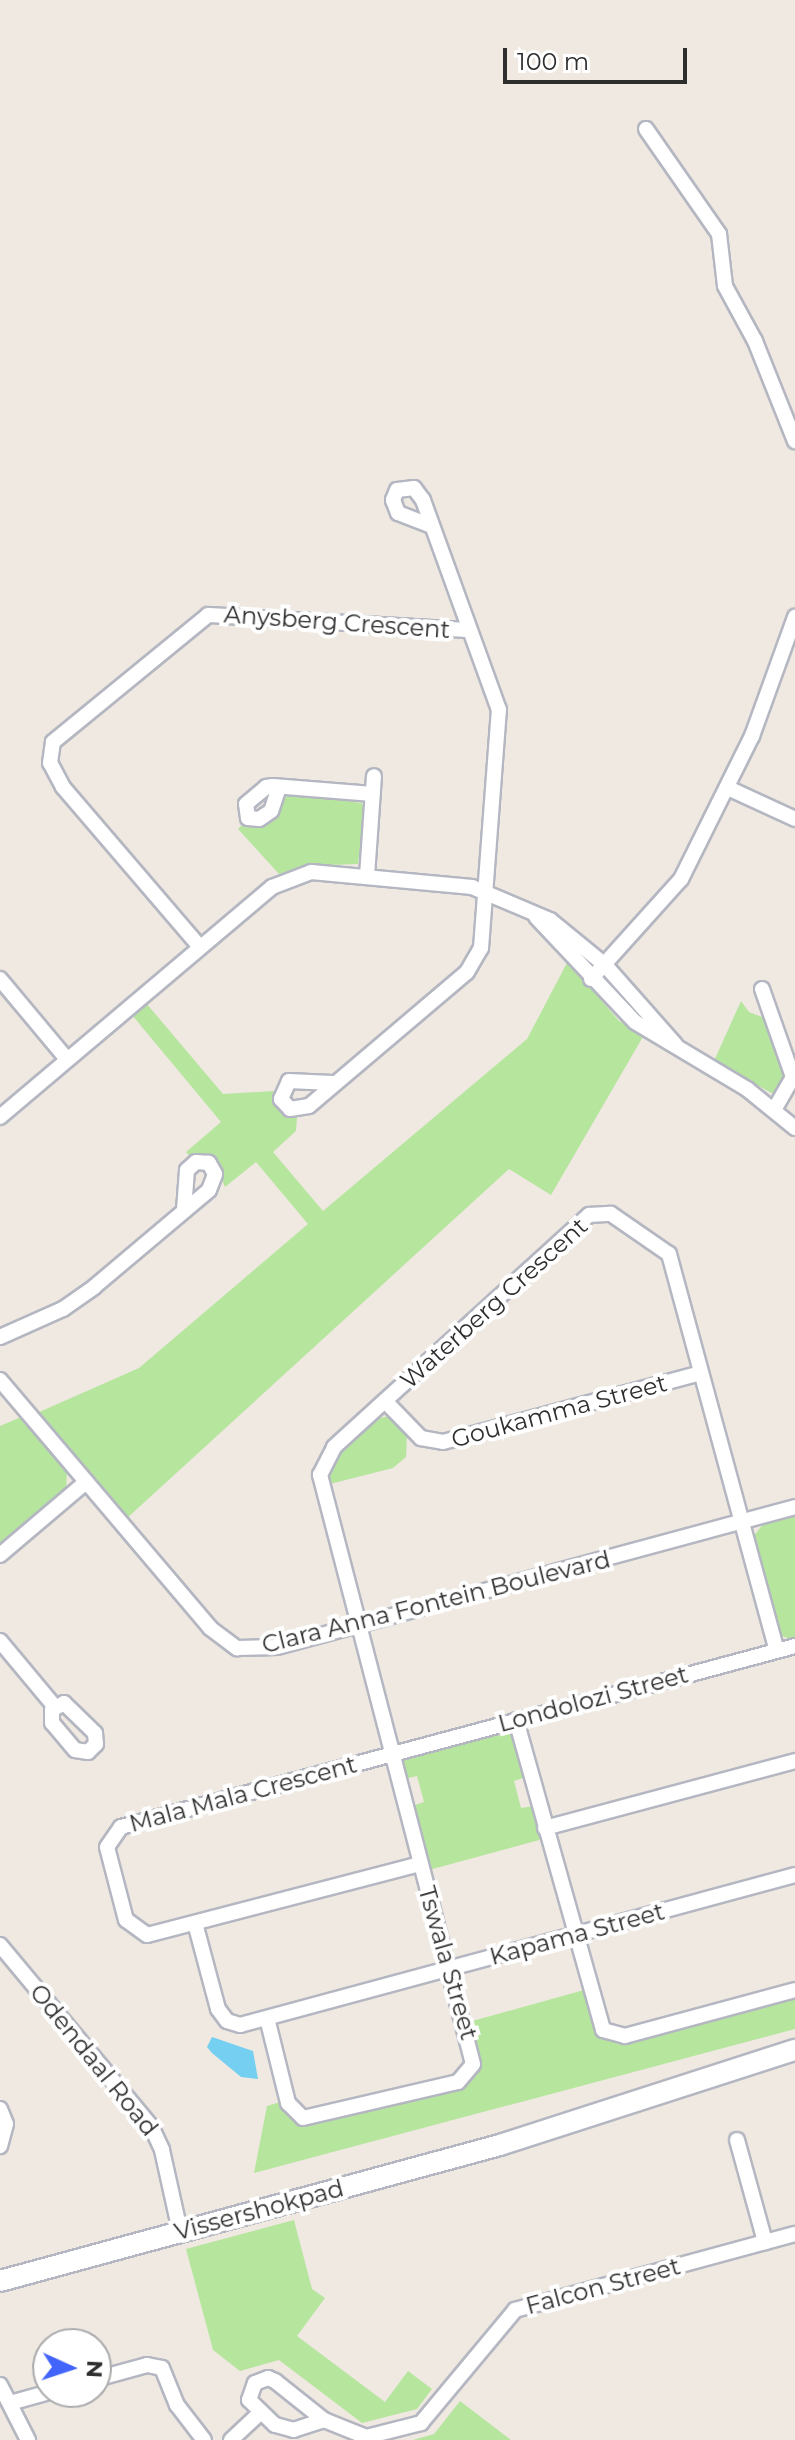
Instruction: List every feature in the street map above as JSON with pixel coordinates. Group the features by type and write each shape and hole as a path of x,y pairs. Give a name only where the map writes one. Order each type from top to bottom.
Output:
{"main road":[{"name":"Vissershokpad","path":"518,2140 610,2106 795,2050"},
{"name":"Vissershokpad","path":"0,2281 795,2065"}],"street":[{"path":"646,129 719,234 725,286 755,341 795,441"},
{"path":"430,525 469,630"},
{"name":"Anysberg Crescent","path":"200,947 63,787 50,763 53,742 208,615 469,630 500,718 481,948 472,965 332,1083"},
{"path":"591,979 670,897 728,788 795,617"},
{"path":"367,876 374,776"},
{"path":"279,787 373,794"},
{"path":"728,788 795,819"},
{"path":"0,1117 200,947 292,876 367,876 485,890 563,928 605,965 675,1044"},
{"path":"536,917 591,979 635,1022 775,1108 795,1128"},
{"path":"0,979 67,1059"},
{"path":"762,989 793,1077 775,1108"},
{"path":"0,1337 77,1301 184,1210"},
{"name":"Waterberg Crescent","path":"357,1626 320,1475 334,1447 572,1228 602,1213 624,1221 669,1254 777,1651"},
{"name":"Goukamma Street","path":"385,1401 421,1438 443,1442 701,1373"},
{"name":"Clara Anna Fontein Boulevard","path":"0,1380 208,1625 237,1648 277,1647 795,1507"},
{"path":"0,1555 86,1482"},
{"name":"Tswala Street","path":"267,2018 288,2103 303,2118 458,2082 470,2070 473,2052 357,1626"},
{"path":"0,1641 55,1707"},
{"name":"Londolozi Street","path":"392,1753 795,1646"},
{"path":"516,1720 597,2019 613,2036 795,1990"},
{"name":"Mala Mala Crescent","path":"392,1753 112,1833 108,1852 132,1929 152,1935 420,1864"},
{"path":"545,1828 795,1761"},
{"name":"Kapama Street","path":"195,1923 223,2018 240,2025 795,1875"},
{"name":"Odendaal Road","path":"0,1945 151,2126 162,2150 180,2231"},
{"path":"0,2109 6,2124 0,2146"},
{"path":"737,2140 765,2242"},
{"name":"Falcon Street","path":"265,2416 249,2395 255,2383 268,2378 324,2420 366,2437 421,2423 515,2310 795,2234"},
{"path":"112,2375 147,2365 162,2368 177,2405 204,2440"},
{"path":"0,2385 28,2440"},
{"path":"10,2403 32,2397"},
{"path":"243,2438 265,2416 294,2430 324,2420"}],"green space":[{"path":"289,794 362,803 365,812 358,864 302,866 279,874 238,829 244,823 259,825"},
{"path":"568,961 619,1021 644,1035 551,1195 509,1169 126,1519 37,1413 139,1368 308,1224 256,1162 225,1187 220,1175 186,1152 221,1122 132,1015 146,1003 223,1094 274,1091 280,1110 297,1118 296,1131 273,1152 323,1211 527,1039"},
{"path":"741,1001 749,1012 767,1019 786,1073 775,1095 714,1061"},
{"path":"389,1416 407,1434 406,1457 393,1468 326,1485 338,1452 375,1419"},
{"path":"21,1417 67,1472 66,1491 0,1547 0,1426"},
{"path":"795,1515 795,1639 792,1640 780,1635 753,1537 763,1524"},
{"path":"503,1730 514,1736 526,1777 514,1781 521,1808 534,1806 543,1839 429,1870 412,1806 424,1802 417,1776 404,1779 403,1762 410,1755"},
{"path":"584,1990 593,2024 611,2041 624,2042 795,1995 795,2029 254,2173 267,2106 283,2101 293,2119 311,2125 460,2086 475,2073 479,2060 469,2022"},
{"path":"294,2220 312,2289 325,2298 297,2336 385,2402 408,2371 432,2389 417,2409 362,2423 279,2360 240,2371 213,2350 186,2249"},
{"path":"460,2401 511,2440 413,2440 434,2434"}],"water":[{"path":"212,2037 253,2051 258,2079 241,2077 212,2053 207,2047"}]}
